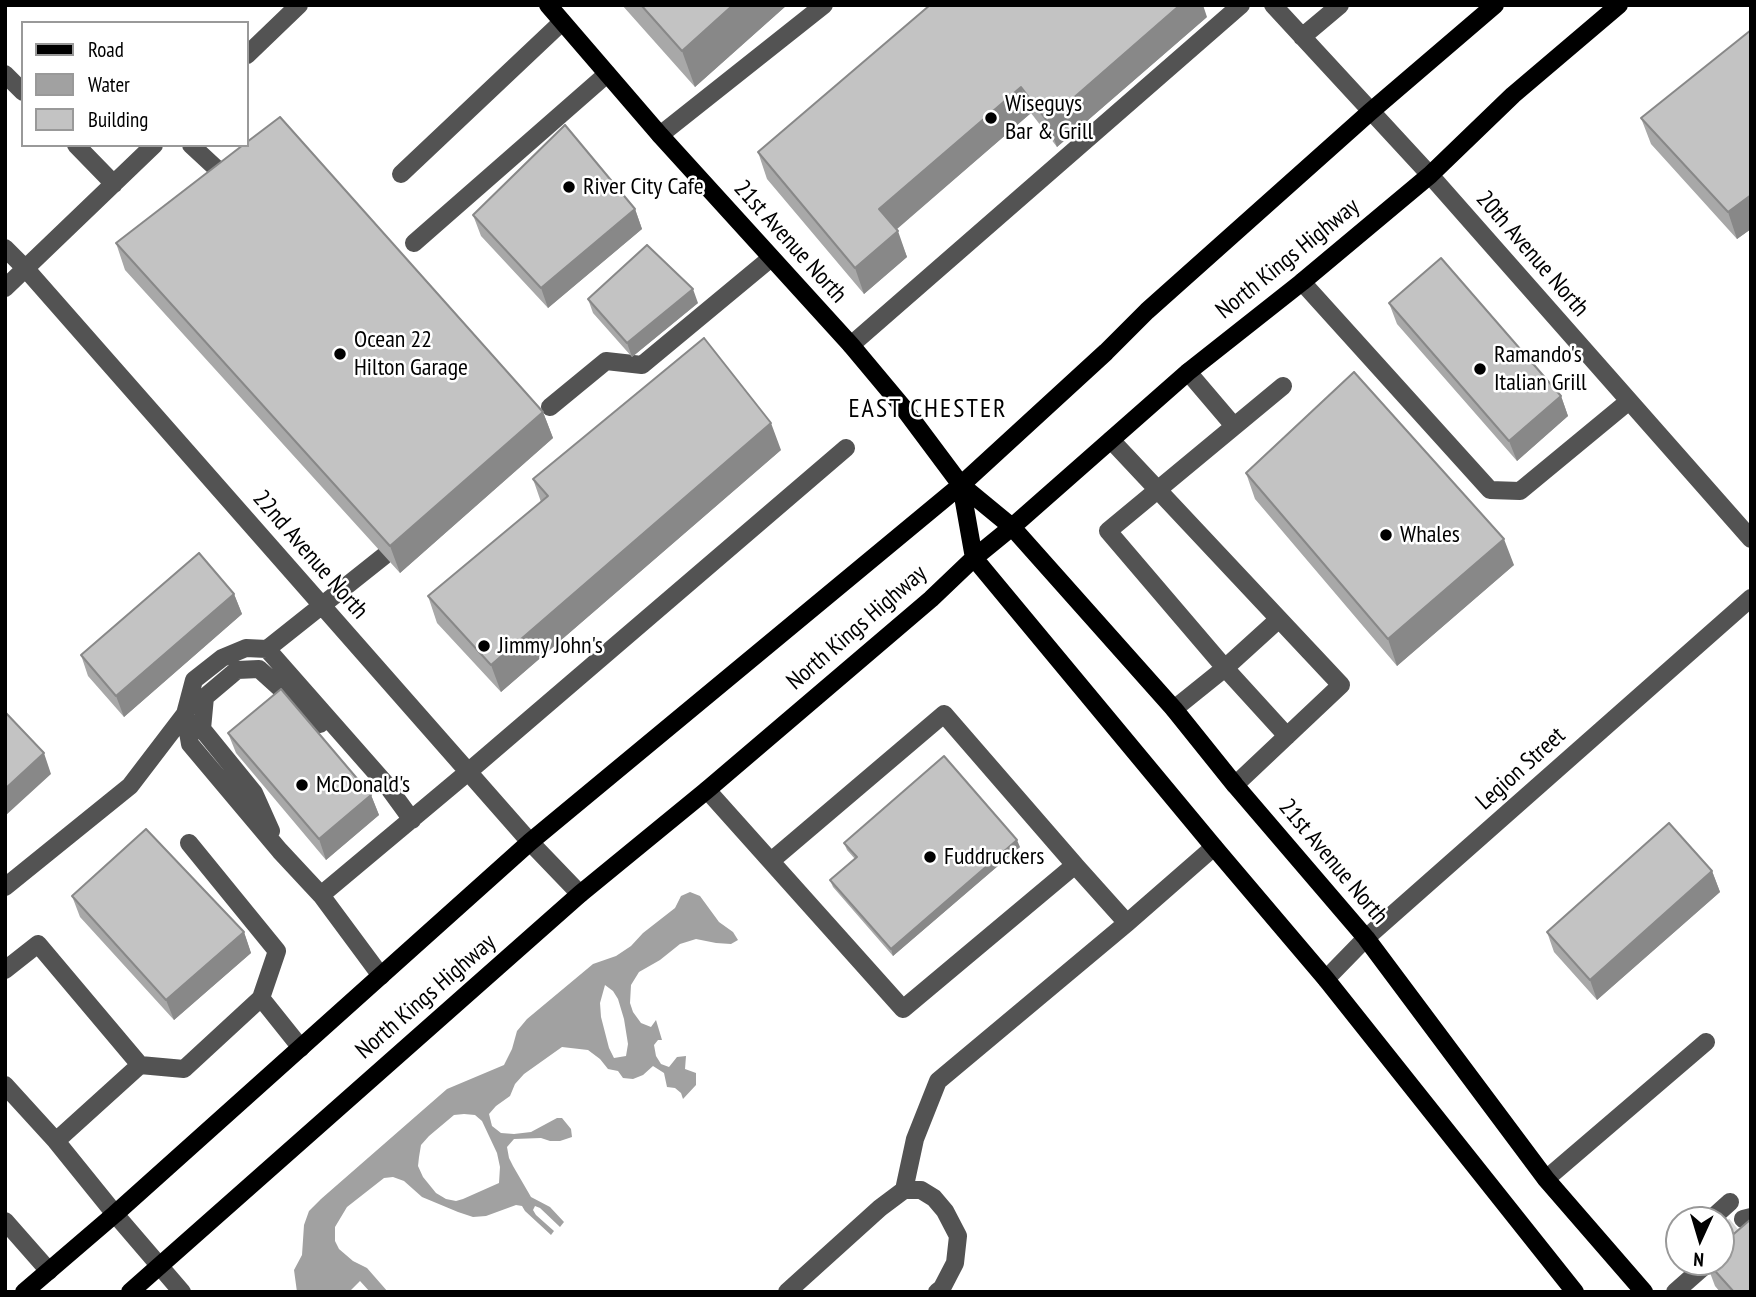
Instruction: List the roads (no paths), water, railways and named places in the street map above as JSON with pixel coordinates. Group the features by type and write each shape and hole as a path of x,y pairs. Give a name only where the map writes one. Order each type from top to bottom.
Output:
{"main road":[{"name":"21st Avenue North","path":"548,5 660,135 851,345 902,406 961,485 1012,527 1174,709 1366,938 1546,1179 1644,1292"},
{"name":"North Kings Highway","path":"24,1292 115,1214 530,842 961,485 1147,312 1370,112 1495,5"},
{"name":"North Kings Highway","path":"130,1292 580,894 707,790 930,599 1188,372 1302,282 1430,174 1513,95 1619,5"},
{"name":"21st Avenue North","path":"961,485 974,558 1326,979 1575,1292"}],"street":[{"path":"248,54 299,5"},
{"path":"660,135 824,5"},
{"path":"851,345 1241,5"},
{"name":"20th Avenue North","path":"1273,5 1430,174 1751,539"},
{"path":"1302,37 1339,5"},
{"path":"401,174 562,22"},
{"path":"5,74 21,90"},
{"path":"414,243 607,74"},
{"path":"78,147 114,184"},
{"path":"5,288 152,147"},
{"path":"193,147 236,186"},
{"name":"22nd Avenue North","path":"5,248 530,842 580,894"},
{"path":"550,407 606,361 642,365 771,258"},
{"path":"1302,282 1490,490 1520,491 1629,401"},
{"path":"1188,372 1234,426"},
{"path":"1283,386 1108,531 1287,736"},
{"path":"1111,440 1341,685 1235,785"},
{"path":"321,895 846,448"},
{"path":"5,887 130,786 184,714 194,680 222,658 246,648 267,649 384,556"},
{"name":"Legion Street","path":"1326,979 1366,938 1751,598"},
{"path":"1174,709 1279,619"},
{"path":"267,649 385,783 412,820"},
{"path":"280,851 254,793 202,729 205,697 237,670 259,669 385,783"},
{"path":"184,714 190,744 280,851 321,895 381,976"},
{"path":"771,861 944,714 1127,923"},
{"path":"707,790 903,1009 1075,865"},
{"path":"5,970 38,944 140,1065 184,1069 261,998 277,951 189,843"},
{"path":"904,1190 915,1139 938,1080 1214,847"},
{"path":"261,998 301,1048"},
{"path":"1546,1179 1706,1042"},
{"path":"56,1141 140,1065"},
{"path":"5,1085 56,1141 182,1292"},
{"path":"787,1292 880,1208 904,1190 921,1190 934,1198 945,1211 958,1236 955,1263 942,1288 937,1292"},
{"path":"1726,1206 1730,1202"},
{"path":"5,1221 49,1271"}],"water":[{"path":"690,892 700,896 719,922 733,932 738,940 731,944 696,939 680,944 639,972 631,985 630,1003 641,1023 651,1027 656,1020 662,1040 658,1040 654,1045 661,1064 669,1067 677,1057 686,1056 685,1069 696,1073 696,1085 683,1099 675,1088 667,1087 664,1073 653,1066 633,1079 623,1078 618,1071 608,1069 588,1050 562,1047 524,1074 515,1084 510,1096 489,1114 492,1126 501,1133 531,1132 557,1118 562,1118 571,1129 572,1137 560,1141 541,1138 514,1139 507,1147 509,1158 531,1197 550,1207 564,1222 560,1227 535,1206 533,1210 536,1215 554,1231 551,1235 522,1206 516,1205 486,1216 473,1217 422,1197 404,1181 393,1177 384,1178 347,1207 335,1227 335,1241 339,1249 367,1268 388,1292 370,1292 360,1281 349,1292 297,1292 294,1270 302,1255 304,1225 309,1211 447,1089 504,1065 517,1031 527,1019 593,964 616,956 631,946 675,908 681,896","holes":["605,985 618,999 624,1019 628,1044 626,1056 614,1058 609,1048 600,1003","454,1115 475,1115 482,1121 497,1153 499,1183 456,1201 436,1193 418,1166 421,1145"]}],"tunnel":[{"path":"1735,1226 1743,1219"}],"place":[{"name":"Wiseguys Bar & Grill","path":"991,118"},
{"name":"River City Cafe","path":"569,187"},
{"name":"Ocean 22 Hilton Garage","path":"340,354"},
{"name":"Ramando's Italian Grill","path":"1480,369"},
{"name":"Whales","path":"1386,535"},
{"name":"Jimmy John's","path":"484,646"},
{"name":"McDonald's","path":"302,785"},
{"name":"Fuddruckers","path":"930,857"}],"district":[{"name":"EAST CHESTER","path":"928,410"}]}
